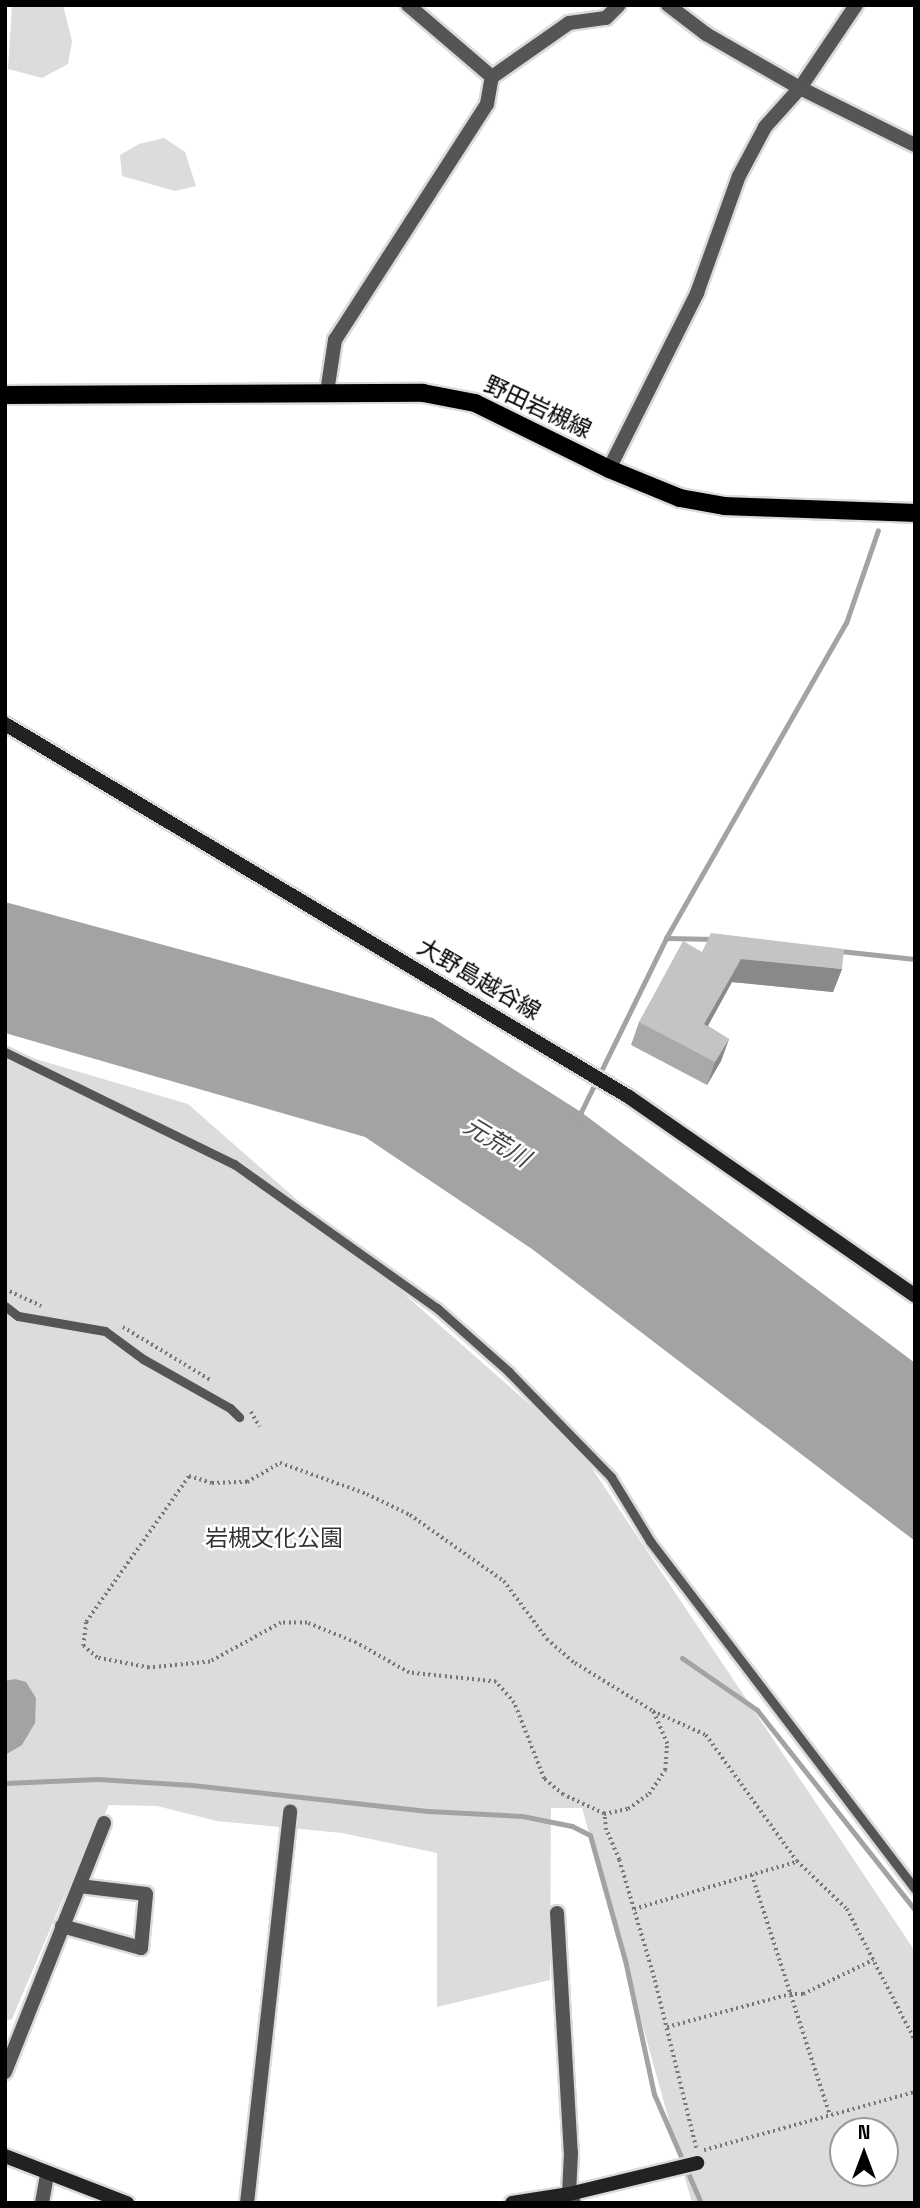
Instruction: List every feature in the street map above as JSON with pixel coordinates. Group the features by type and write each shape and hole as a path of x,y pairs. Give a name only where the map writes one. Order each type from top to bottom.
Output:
{"main road":[{"name":"野田岩槻線","path":"5,395 327,391 423,393 475,402 609,469 680,498 725,506 914,512"},
{"name":"大野島越谷線","path":"5,724 629,1097 915,1296"},
{"path":"5,2156 127,2203"},
{"path":"512,2203 571,2199 696,2163"}],"street":[{"path":"408,5 492,78"},
{"path":"327,391 335,340 487,104 492,78 569,23 606,18 619,5"},
{"path":"668,5 706,34 800,88 915,145"},
{"path":"609,469 697,293 739,176 765,127 800,88 856,5"},
{"path":"247,2203 290,1811"},
{"path":"5,2072 104,1823"},
{"path":"62,1926 141,1948 146,1894 79,1886"},
{"path":"558,1913 571,2199"},
{"path":"42,2203 47,2174"}],"lane":[{"path":"5,1052 234,1164 437,1308 509,1372 611,1477 667,1564 915,1889"},
{"path":"5,1306 18,1316 105,1331 143,1359 229,1408 239,1418"}],"path":[{"path":"653,1712 667,1744 665,1770 649,1794 628,1809 604,1814 563,1796 544,1779 514,1703 496,1682 409,1673 356,1643 307,1623 281,1623 210,1662 149,1668 97,1658 83,1646 86,1622 189,1476 212,1483 247,1482 280,1463 367,1494 410,1515 504,1581 547,1639 575,1663 653,1712 706,1735 797,1861 847,1909 915,2040"},
{"path":"604,1814 606,1830 619,1860 667,2027 697,2152 915,2092"},
{"path":"634,1909 797,1861"},
{"path":"752,1875 830,2115"},
{"path":"667,2027 790,1994 803,1994 873,1960"}],"green space":[{"path":"12,5 63,5 72,41 68,64 42,78 8,69"},
{"path":"164,138 185,152 196,186 175,191 122,176 120,155 139,144"},
{"name":"岩槻文化公園","path":"5,1050 188,1104 577,1446 915,1951 915,2203 692,2203 582,1808 551,1808 550,1980 437,2007 437,1853 342,1833 217,1821 157,1806 109,1805 62,1901 12,2019 5,2021"}],"water":[{"name":"元荒川","path":"5,902 433,1018 581,1112 915,1363 915,1541 532,1249 365,1137 5,1033"},
{"path":"15,1679 26,1682 36,1698 35,1723 22,1745 5,1755 5,1681"}],"building":[{"path":"711,933 844,949 842,969 741,959 704,1024 729,1039 715,1062 639,1022 683,941 702,952"}],"waterway":[{"path":"578,1118 666,938 846,623 878,530"},
{"path":"666,938 715,939"},
{"path":"840,951 915,959"},
{"path":"682,1658 757,1710 915,1910"},
{"path":"5,1783 98,1779 192,1785 428,1811 522,1816 572,1826 590,1835 625,1960 654,2094 701,2203"}]}
